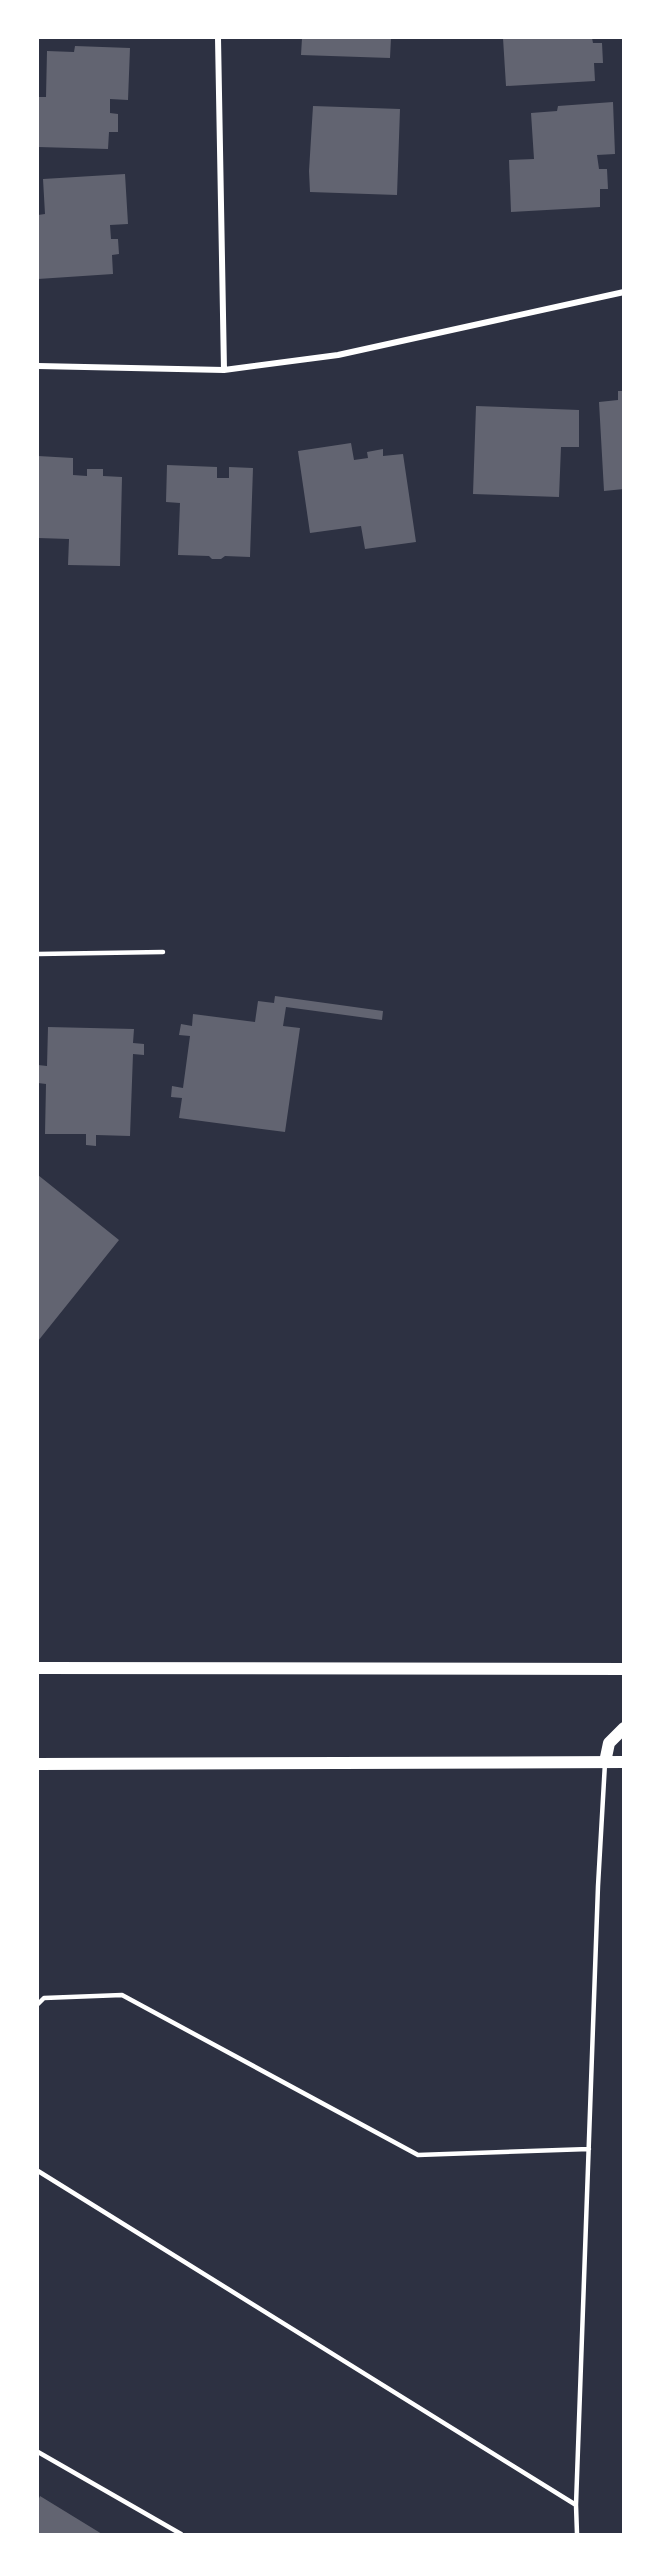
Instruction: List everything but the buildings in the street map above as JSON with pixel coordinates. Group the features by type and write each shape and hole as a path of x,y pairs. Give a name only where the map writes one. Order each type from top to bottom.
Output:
{"main road":[{"path":"38,1668 624,1669"},
{"path":"605,1762 609,1743 624,1728"},
{"path":"38,1764 624,1762"}],"street":[{"path":"218,38 224,370"},
{"path":"38,366 224,370 338,355 624,292"}],"lane":[{"path":"38,954 163,952"},
{"path":"577,2535 576,2505 590,2149 597,1886 605,1762"},
{"path":"38,2004 44,1998 122,1995 418,2155 590,2149"},
{"path":"38,2171 576,2505"},
{"path":"38,2452 181,2535"}]}
